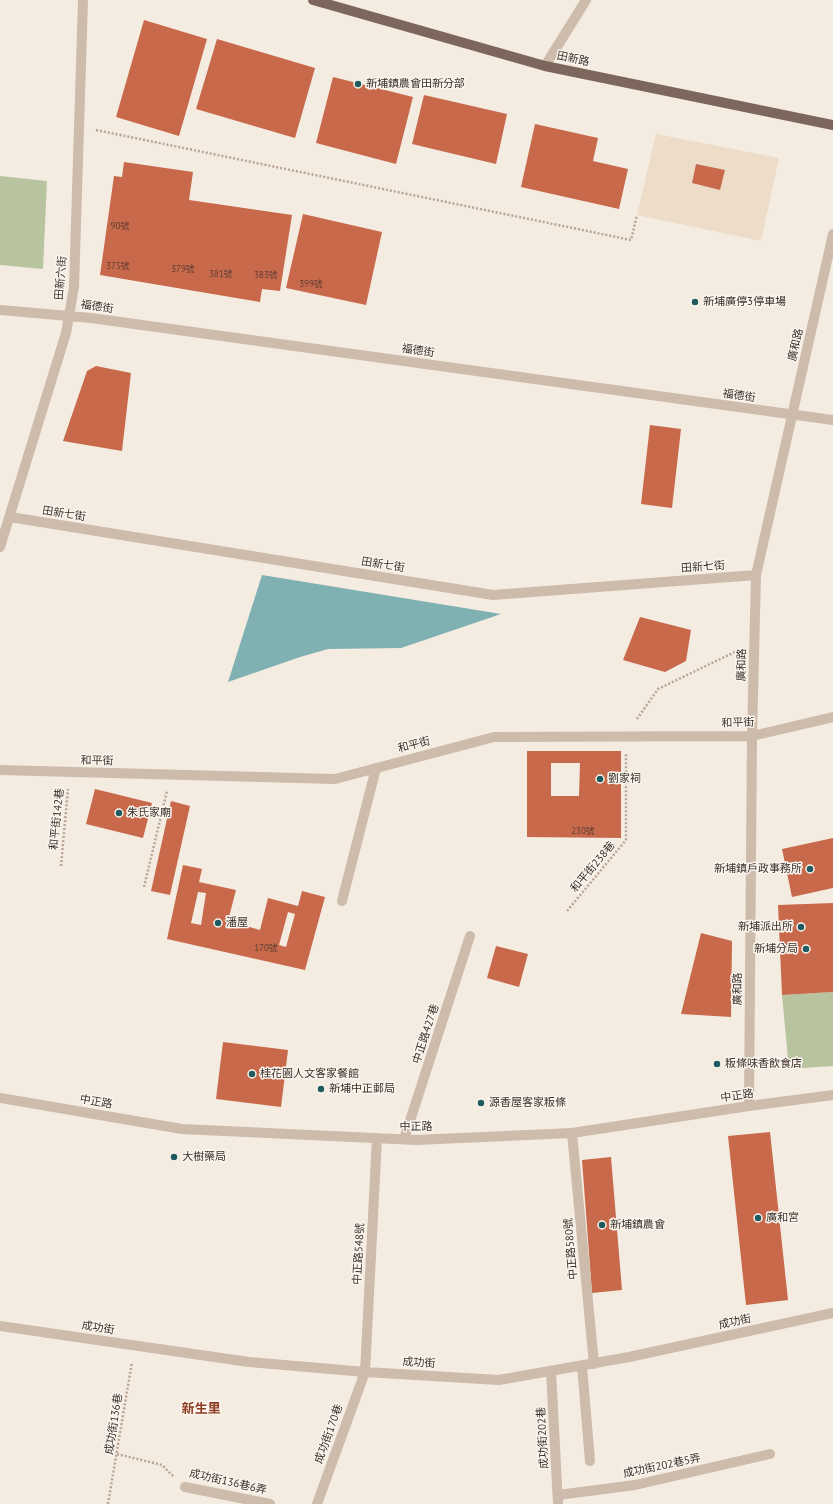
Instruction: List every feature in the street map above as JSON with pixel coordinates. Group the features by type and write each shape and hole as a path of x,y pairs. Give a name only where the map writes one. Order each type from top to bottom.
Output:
{"main road":[{"name":"田新路","path":"313,0 545,66 833,125"}],"street":[{"name":"田新六街","path":"0,547 66,333 74,286 83,0"},
{"path":"545,66 586,0"},
{"name":"廣和路","path":"749,1106 752,736 756,575 833,234"},
{"name":"福德街","path":"0,310 69,315 833,420"},
{"name":"田新七街","path":"10,517 494,595 756,575"},
{"name":"和平街","path":"0,770 335,779 494,737 752,736 833,717"},
{"path":"342,901 376,768"},
{"name":"中正路427巷","path":"404,1139 470,936"},
{"name":"中正路","path":"0,1098 182,1129 416,1140 572,1132 833,1095"},
{"name":"中正路580號","path":"572,1132 594,1364"},
{"name":"中正路548號","path":"365,1372 376,1138"},
{"name":"成功街","path":"0,1326 249,1362 365,1372 499,1380 594,1364 833,1313"},
{"path":"582,1366 590,1461"},
{"name":"成功街202巷","path":"551,1371 558,1500"},
{"name":"成功街170巷","path":"317,1504 365,1372"},
{"name":"成功街202巷5弄","path":"558,1500 635,1485 770,1454"},
{"name":"成功街136巷6弄","path":"185,1487 270,1504"}],"path":[{"path":"79,127 631,240 637,216"},
{"path":"626,736 658,688 754,643"},
{"name":"和平街238巷","path":"567,911 626,840 626,736"},
{"name":"和平街142巷","path":"61,866 70,772"},
{"path":"144,887 171,775"},
{"name":"成功街136巷","path":"108,1504 135,1346"},
{"name":"成功街136巷6弄","path":"117,1454 162,1465 185,1487"}],"green space":[{"path":"0,176 47,181 43,269 0,265"},
{"path":"833,992 833,1066 789,1069 782,995"}],"shaded area":[{"path":"656,134 779,158 761,241 637,215"}],"water":[{"path":"262,575 501,614 401,648 328,649 228,682"}],"building":[{"path":"144,20 207,39 179,136 116,117"},
{"path":"217,39 315,68 295,138 196,109"},
{"path":"333,77 413,97 396,164 316,143"},
{"path":"424,95 507,114 496,164 412,144"},
{"path":"535,124 598,138 593,161 628,169 619,209 521,187"},
{"path":"124,162 193,172 189,200 292,215 280,291 262,289 260,302 100,275 114,176 122,177"},
{"path":"696,164 725,170 720,190 692,183"},
{"path":"303,214 382,232 366,305 286,288"},
{"path":"96,366 131,373 122,451 63,441 87,371"},
{"path":"650,425 681,429 672,508 641,504"},
{"path":"640,617 691,630 686,661 665,672 623,660"},
{"name":"劉家祠","path":"527,751 621,751 621,838 527,837","holes":["551,763 580,763 579,796 551,796"]},
{"name":"朱氏家廟","path":"95,789 152,803 143,838 86,824"},
{"path":"171,801 190,806 170,895 151,891"},
{"name":"新埔鎮戶政事務所","path":"833,838 833,888 792,897 782,849"},
{"path":"183,865 202,869 199,882 236,890 228,921 260,930 268,898 298,906 302,891 325,897 305,970 167,939","holes":["198,892 206,893 201,925 191,923","288,912 295,914 286,947 279,945"]},
{"name":"新埔分局","path":"833,903 833,992 782,995 778,905"},
{"path":"701,933 732,941 731,1017 681,1014"},
{"path":"496,946 528,954 519,987 487,978"},
{"name":"桂花園人文客家餐館","path":"223,1042 288,1050 281,1107 216,1099"},
{"name":"廣和宮","path":"770,1132 788,1300 746,1305 728,1136"},
{"name":"新埔鎮農會","path":"611,1157 622,1290 592,1293 582,1160"}],"place":[{"name":"新埔鎮農會田新分部","path":"358,84"},
{"name":"新埔廣停3停車場","path":"695,302"},
{"name":"劉家祠","path":"600,779"},
{"name":"朱氏家廟","path":"119,813"},
{"name":"新埔鎮戶政事務所","path":"810,869"},
{"name":"潘屋","path":"218,923"},
{"name":"新埔派出所","path":"801,927"},
{"name":"新埔分局","path":"806,949"},
{"name":"粄條味香飲食店","path":"717,1064"},
{"name":"桂花園人文客家餐館","path":"252,1074"},
{"name":"新埔中正郵局","path":"321,1089"},
{"name":"源香屋客家粄條","path":"481,1103"},
{"name":"大樹藥局","path":"174,1157"},
{"name":"廣和宮","path":"758,1218"},
{"name":"新埔鎮農會","path":"602,1225"}],"district":[{"name":"新生里","path":"201,1409"}]}
